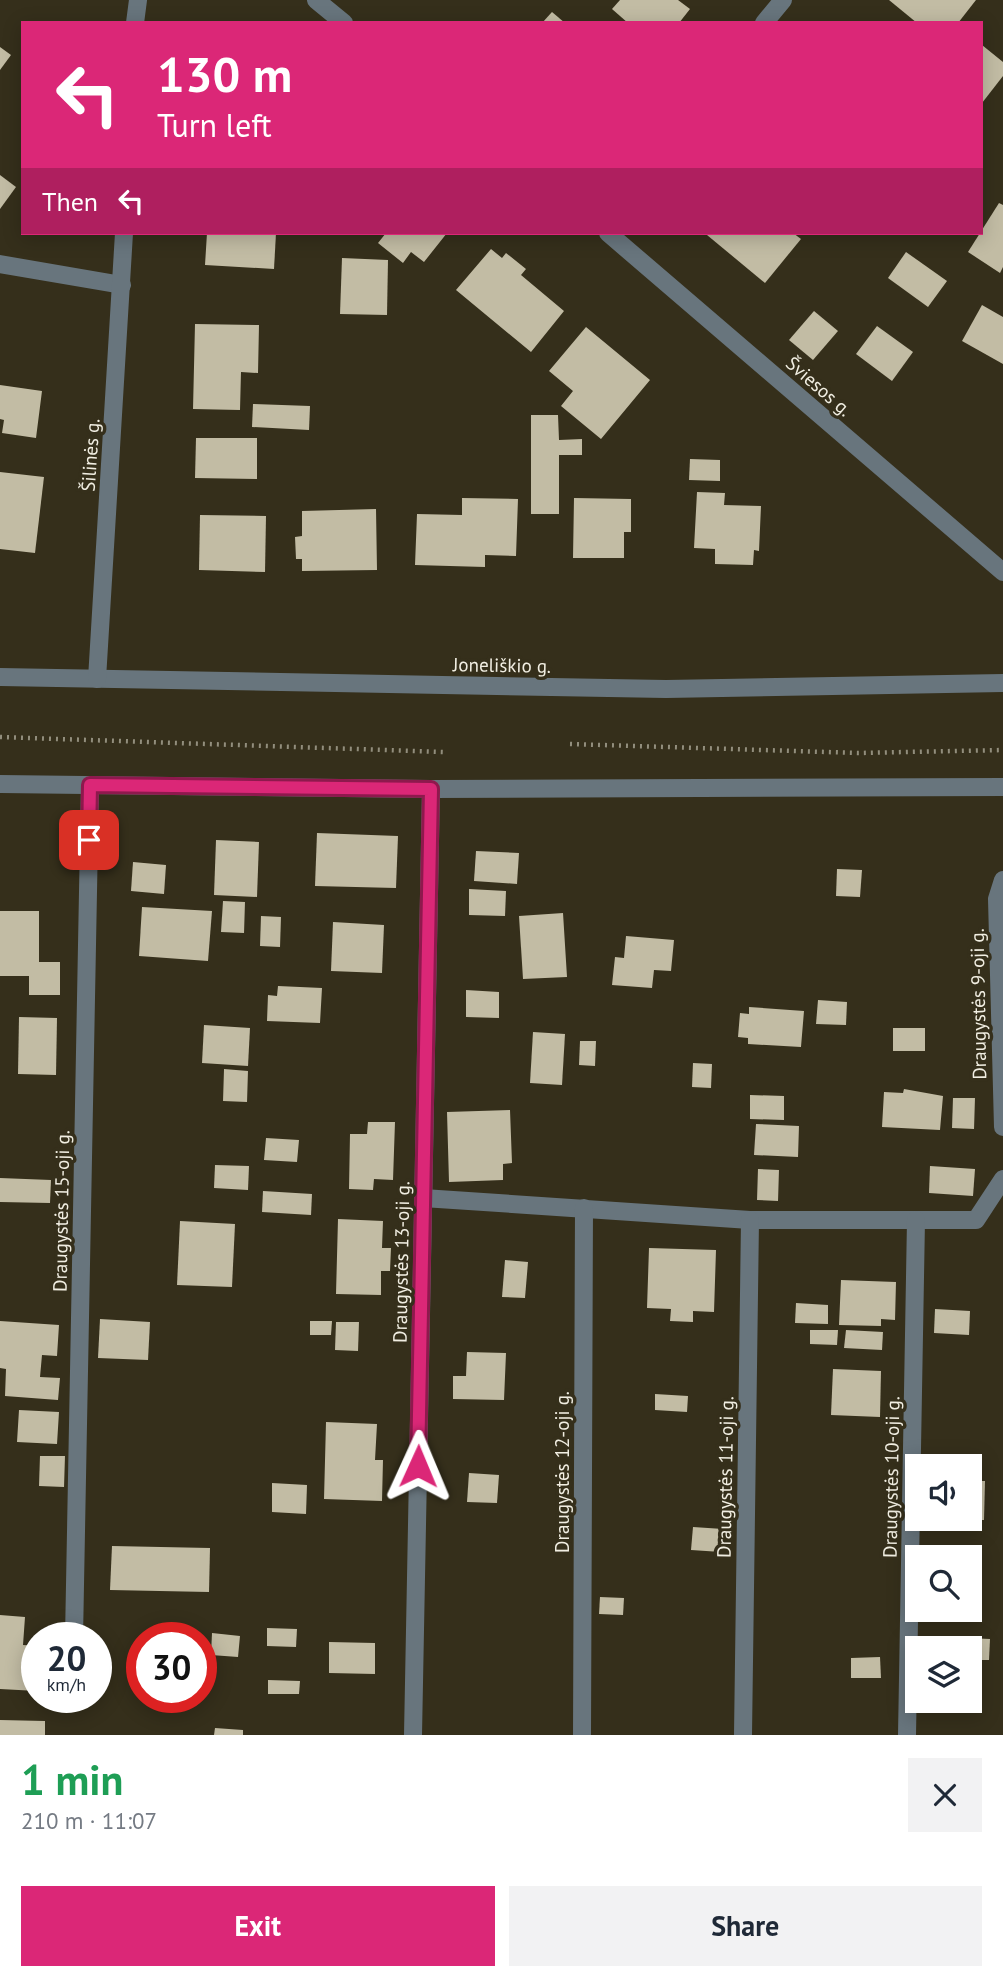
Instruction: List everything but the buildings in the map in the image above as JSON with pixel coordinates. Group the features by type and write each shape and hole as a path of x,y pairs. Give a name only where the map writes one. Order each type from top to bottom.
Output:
{"street":[{"path":"135,21 138,0"},
{"path":"316,0 342,21"},
{"path":"766,21 783,0"},
{"name":"Šilinės g.","path":"97,679 124,235"},
{"name":"Šviesos g.","path":"610,235 1003,572"},
{"path":"0,264 122,285"},
{"name":"Joneliškio g.","path":"0,677 666,689 1003,683"},
{"path":"0,784 431,789 1003,787"},
{"name":"Draugystės 15-oji g.","path":"74,1622 90,785"},
{"name":"Draugystės 13-oji g.","path":"413,1735 431,789"},
{"name":"Draugystės 9-oji g.","path":"1003,880 997,899 1003,1127"},
{"path":"423,1198 750,1220 976,1220 1003,1179"},
{"name":"Draugystės 12-oji g.","path":"582,1735 584,1209"},
{"name":"Draugystės 11-oji g.","path":"743,1735 750,1220"},
{"name":"Draugystės 10-oji g.","path":"907,1735 916,1220"}],"path":[{"path":"0,737 444,752"},
{"path":"570,744 858,753 1003,750"}],"route":[{"path":"89,840 90,785 431,789 418,1466"}]}
